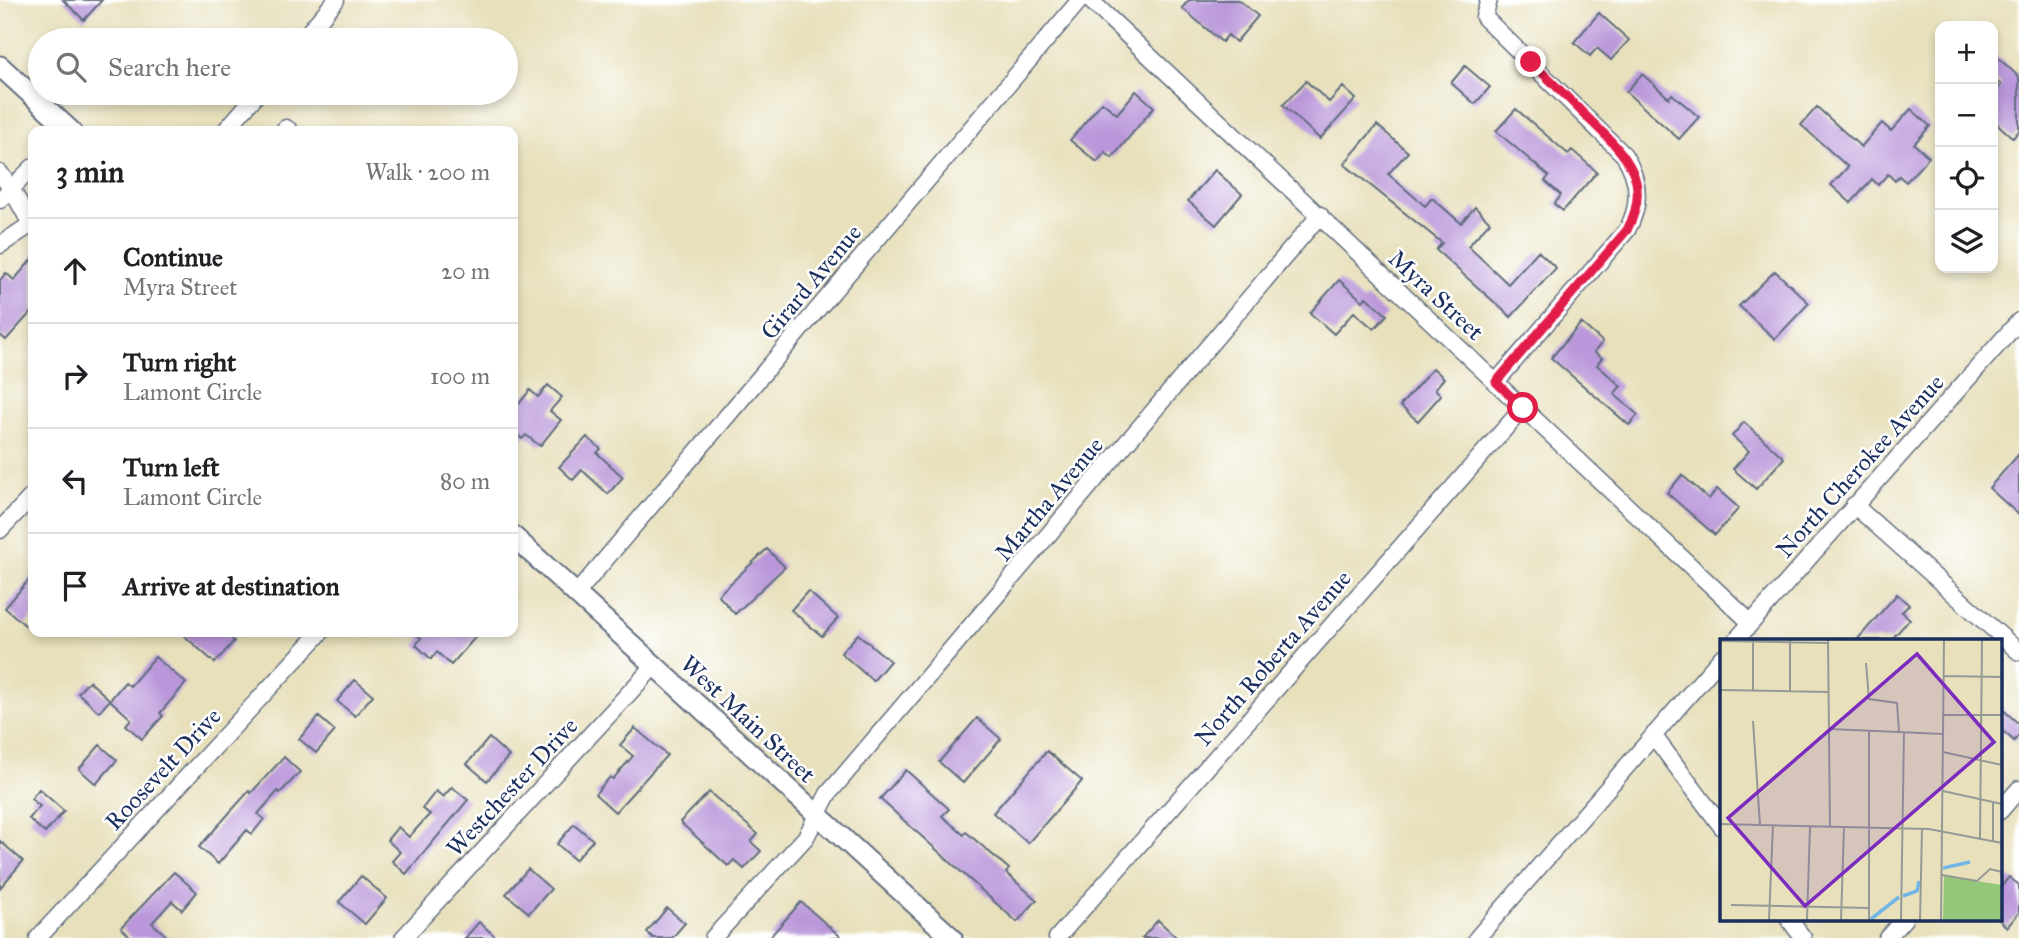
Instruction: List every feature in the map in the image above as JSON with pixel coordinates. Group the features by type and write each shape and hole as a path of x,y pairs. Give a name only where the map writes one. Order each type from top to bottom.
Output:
{"main road":[{"path":"0,66 28,92"},
{"path":"42,105 65,126"},
{"name":"West Main Street","path":"518,541 952,938"}],"street":[{"path":"312,28 336,0"},
{"name":"Girard Avenue","path":"576,594 1080,0"},
{"name":"Myra Street","path":"1090,0 1751,623"},
{"path":"1489,0 1484,17 1618,147 1634,172 1637,191 1635,212 1627,230 1496,382"},
{"path":"229,126 248,105"},
{"path":"6,195 28,172"},
{"path":"0,173 6,195 28,219"},
{"name":"Martha Avenue","path":"713,938 806,837 828,794 1320,215"},
{"path":"0,245 28,226"},
{"name":"North Cherokee Avenue","path":"1737,639 2019,321"},
{"name":"North Roberta Avenue","path":"1057,938 1523,408"},
{"path":"0,530 28,500"},
{"path":"1854,505 2019,652"},
{"name":"Roosevelt Drive","path":"38,938 316,637"},
{"path":"1477,938 1720,658"},
{"name":"Westchester Drive","path":"403,938 654,666"},
{"path":"1653,735 1720,826"},
{"path":"2002,809 2019,789"},
{"path":"1790,920 1804,938"},
{"path":"1887,938 1903,920"}],"building":[{"path":"63,0 102,0 84,20"},
{"path":"1189,0 1239,0 1258,16 1236,42 1228,35 1222,42 1182,8"},
{"path":"1599,13 1629,40 1611,60 1597,48 1590,56 1574,42"},
{"path":"1998,58 2019,77 2019,131 2013,138 1998,124 1998,89 2001,85 1998,82"},
{"path":"1465,66 1490,87 1475,104 1451,83"},
{"path":"1642,74 1669,98 1672,94 1699,117 1679,139 1626,92"},
{"path":"1306,81 1329,102 1343,87 1356,99 1320,139 1283,105"},
{"path":"1136,91 1154,107 1112,158 1105,152 1097,162 1070,140 1102,102 1117,114"},
{"path":"1817,107 1861,147 1882,123 1891,131 1911,109 1930,126 1914,144 1929,157 1906,182 1899,176 1895,181 1888,174 1878,185 1872,179 1851,203 1831,185 1848,167 1801,125"},
{"path":"1516,109 1568,154 1572,150 1597,172 1563,211 1554,204 1561,195 1545,181 1549,176 1496,131"},
{"path":"1377,125 1408,152 1388,174 1425,206 1432,198 1461,223 1475,207 1490,222 1468,246 1508,284 1538,251 1556,268 1511,317 1436,250 1442,243 1344,164"},
{"path":"1215,170 1242,194 1216,225 1188,201"},
{"path":"28,264 28,316 6,340 0,335 0,280 6,273 14,280"},
{"path":"1775,271 1809,303 1775,339 1739,306"},
{"path":"1339,280 1363,301 1366,297 1387,315 1374,329 1354,312 1334,334 1310,313"},
{"path":"1581,323 1603,342 1594,352 1602,358 1597,365 1621,386 1614,394 1638,415 1629,425 1551,358"},
{"path":"1433,368 1444,378 1435,389 1441,395 1418,421 1400,406"},
{"path":"548,385 562,397 550,411 561,420 540,446 526,435 522,439 518,435 518,405 530,390 538,397"},
{"path":"1744,422 1784,458 1756,489 1733,469 1749,451 1732,436"},
{"path":"587,437 601,449 597,453 623,477 608,494 582,470 573,480 559,467"},
{"path":"2019,454 2019,515 1989,488"},
{"path":"1682,475 1709,499 1717,489 1739,508 1715,535 1667,493"},
{"path":"767,549 785,567 735,614 718,595"},
{"path":"28,581 28,622 25,625 5,608"},
{"path":"808,591 838,618 822,636 791,610"},
{"path":"1897,594 1909,605 1902,612 1910,619 1892,639 1858,639"},
{"path":"858,634 890,661 873,681 841,653"},
{"path":"186,637 230,637 234,641 215,663"},
{"path":"476,637 451,665 437,652 431,659 416,645 421,638"},
{"path":"155,657 186,683 160,713 163,716 142,739 126,725 131,719 110,700 125,682 130,686"},
{"path":"355,680 373,695 355,716 337,701"},
{"path":"89,681 110,700 99,712 78,693"},
{"path":"2002,709 2019,724 2019,735 2014,741 2002,730"},
{"path":"319,717 335,731 316,753 299,739"},
{"path":"977,718 1001,739 963,783 939,762"},
{"path":"635,728 667,755 615,812 595,794 610,777 613,779 633,756 620,745"},
{"path":"489,738 509,756 487,781 467,764"},
{"path":"100,745 117,760 96,784 79,769"},
{"path":"1047,751 1082,781 1028,843 993,813"},
{"path":"284,757 300,772 280,793 278,791 258,814 264,819 252,834 247,830 218,864 199,847 249,791 251,793"},
{"path":"906,770 949,809 942,816 964,835 966,832 1009,869 1006,873 1037,900 1017,922 880,799"},
{"path":"452,787 468,800 406,874 392,861 400,852 387,840 398,827 409,837 430,814 422,809 436,791 443,797"},
{"path":"39,789 64,811 45,833 29,819 40,806 31,799"},
{"path":"709,792 758,834 751,842 761,851 744,869 734,860 728,866 680,822"},
{"path":"574,824 593,840 575,860 557,844"},
{"path":"0,841 23,861 0,888"},
{"path":"528,869 551,889 529,913 506,894"},
{"path":"174,872 197,892 182,910 172,901 152,923 169,938 132,938 121,928"},
{"path":"361,876 387,898 365,924 339,902"},
{"path":"2009,877 2019,885 2019,913 2007,927 2000,921 2002,886"},
{"path":"801,902 842,938 769,938"},
{"path":"667,908 685,923 672,938 653,938 647,932"},
{"path":"1158,920 1177,938 1142,938"},
{"path":"479,922 497,938 465,938"}],"route":[{"path":"1523,408 1496,382 1627,230 1632,222 1637,201 1634,172 1618,147 1531,62"}]}
